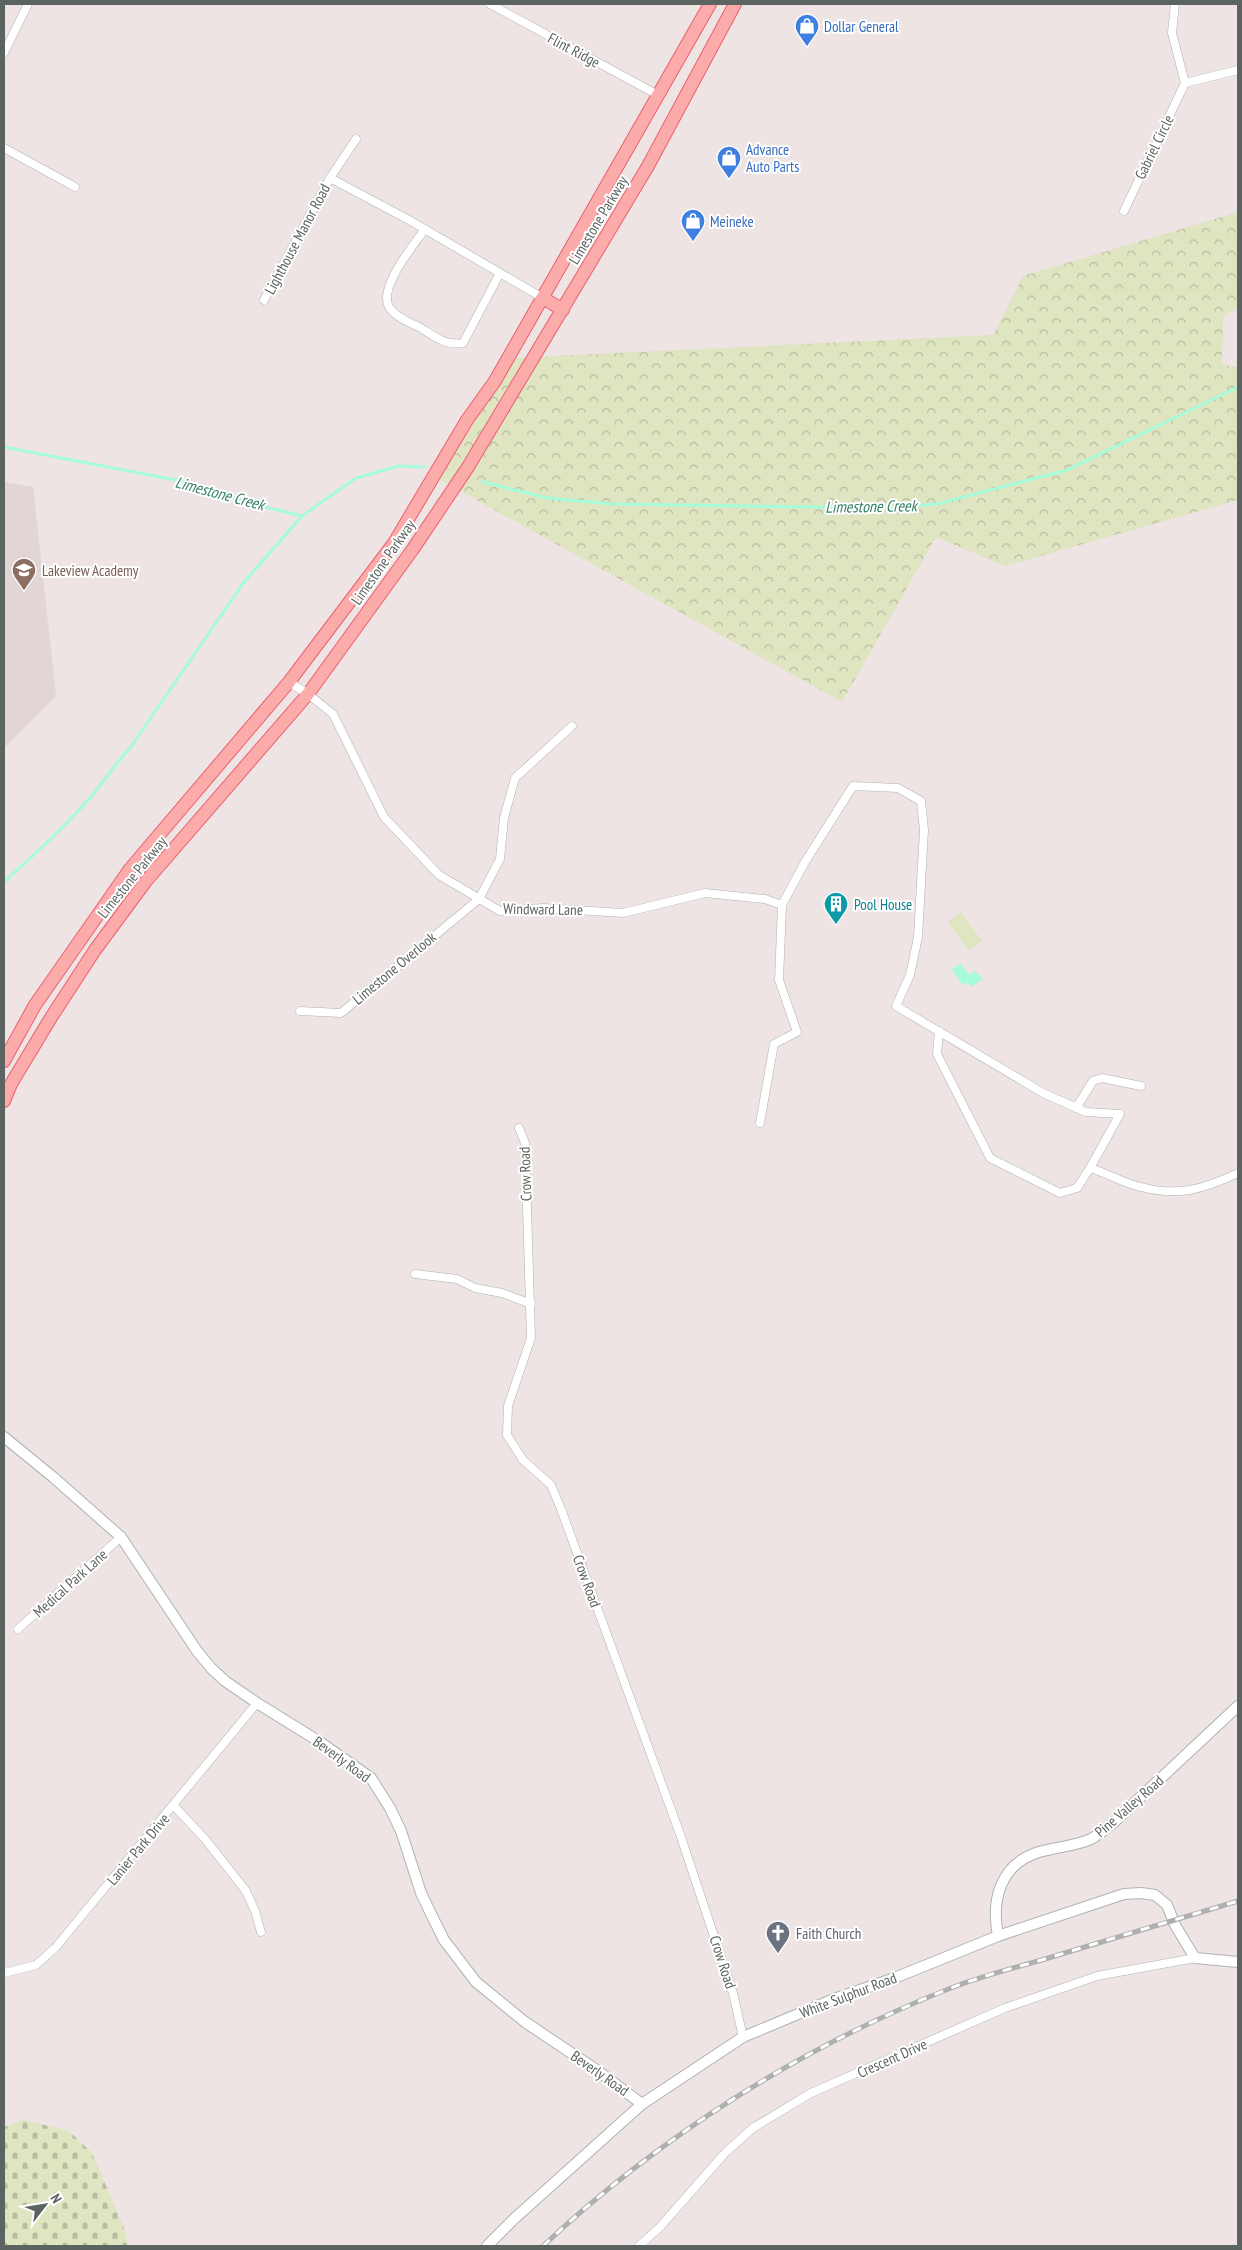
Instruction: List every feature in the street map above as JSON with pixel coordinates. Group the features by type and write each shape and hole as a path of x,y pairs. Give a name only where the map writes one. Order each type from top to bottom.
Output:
{"main road":[{"name":"Limestone Parkway","path":"4,1061 35,1005 130,869 290,682 394,543 467,420 495,381 710,4"},
{"name":"Limestone Parkway","path":"4,1101 11,1084 95,950 141,889 308,694 468,467 648,166 735,4"},
{"path":"543,298 563,310"}],"street":[{"path":"4,52 28,4"},
{"name":"Flint Ridge","path":"490,4 658,95"},
{"path":"1175,4 1172,34 1185,83 1238,70"},
{"name":"Gabriel Circle","path":"1124,211 1185,83"},
{"name":"Lighthouse Manor Road","path":"264,300 330,178 356,139"},
{"path":"4,148 75,187"},
{"name":"Lighthouse Manor Road","path":"330,178 425,229 543,298"},
{"path":"425,229 390,281 387,294 389,306 396,314 447,344 463,343 500,273"},
{"name":"Windward Lane","path":"290,682 333,714 384,817 439,875 500,911 543,908 623,913 705,893 765,899 782,905"},
{"path":"479,899 500,859 504,818 515,778 572,726"},
{"path":"760,1123 774,1044 797,1032 779,980 782,905 805,862 853,786 898,788 922,801 924,830 918,937 910,975 896,1006 1043,1094 1086,1112 1120,1114 1077,1188 1060,1194 990,1158 937,1054 939,1032"},
{"name":"Limestone Overlook","path":"300,1011 341,1012 479,899"},
{"path":"1076,1108 1092,1081 1102,1078 1141,1086"},
{"name":"Crow Road","path":"519,1128 525,1144 531,1338 508,1406 507,1435 523,1460 551,1484 561,1509 683,1843 733,1993 743,2037"},
{"path":"1090,1168 1140,1187 1165,1192 1190,1192 1238,1173"},
{"path":"415,1274 457,1279 475,1288 502,1293 531,1304"},
{"name":"Beverly Road","path":"4,1438 53,1477 121,1537 197,1651 225,1680 353,1764 371,1778 381,1792 401,1831 421,1893 444,1940 476,1982 524,2022 598,2071 642,2104"},
{"name":"Medical Park Lane","path":"18,1629 121,1537"},
{"name":"Lanier Park Drive","path":"4,1973 36,1965 56,1947 258,1703"},
{"name":"Pine Valley Road","path":"998,1936 994,1916 999,1892 1009,1871 1026,1858 1038,1853 1092,1839 1113,1823 1238,1706"},
{"path":"174,1806 205,1839 246,1891 255,1911 261,1932"},
{"name":"White Sulphur Road","path":"487,2246 515,2218 642,2104 743,2037 834,1999 892,1979 998,1936 1124,1894 1141,1892 1155,1895 1167,1906 1175,1925 1195,1958"},
{"path":"1195,1958 1238,1962"},
{"name":"Crescent Drive","path":"639,2246 660,2227 725,2153 753,2128 811,2094 1014,2005 1097,1976 1195,1958"}],"shaded area":[{"name":"Lakeview Academy","path":"4,482 33,487 56,696 4,748"},
{"path":"960,963 969,975 975,971 983,979 972,986 967,983 963,985 952,970"}],"green space":[{"path":"1238,212 1238,308 1223,317 1222,364 1238,368 1238,500 1005,566 936,537 842,702 440,480 511,358 993,335 1023,276"},
{"path":"961,912 982,941 969,951 948,922"},
{"path":"24,2120 69,2131 92,2153 126,2233 127,2246 4,2246 4,2127"}],"waterway":[{"name":"Limestone Creek","path":"483,482 547,498 613,504 886,508 937,504 1067,470 1238,387"},
{"name":"Limestone Creek","path":"4,447 186,482 245,502 302,516"},
{"path":"4,882 62,828 94,793 130,748 244,582 302,516 356,478 399,466 425,467"}],"railway":[{"path":"543,2246 588,2206 684,2132 787,2066 841,2037 896,2011 974,1980 1238,1901"}],"place":[{"name":"Dollar General","path":"807,47"},
{"name":"Advance Auto Parts","path":"729,179"},
{"name":"Meineke","path":"693,242"},
{"name":"Lakeview Academy","path":"24,591"},
{"name":"Pool House","path":"836,925"},
{"name":"Faith Church","path":"778,1954"}]}
